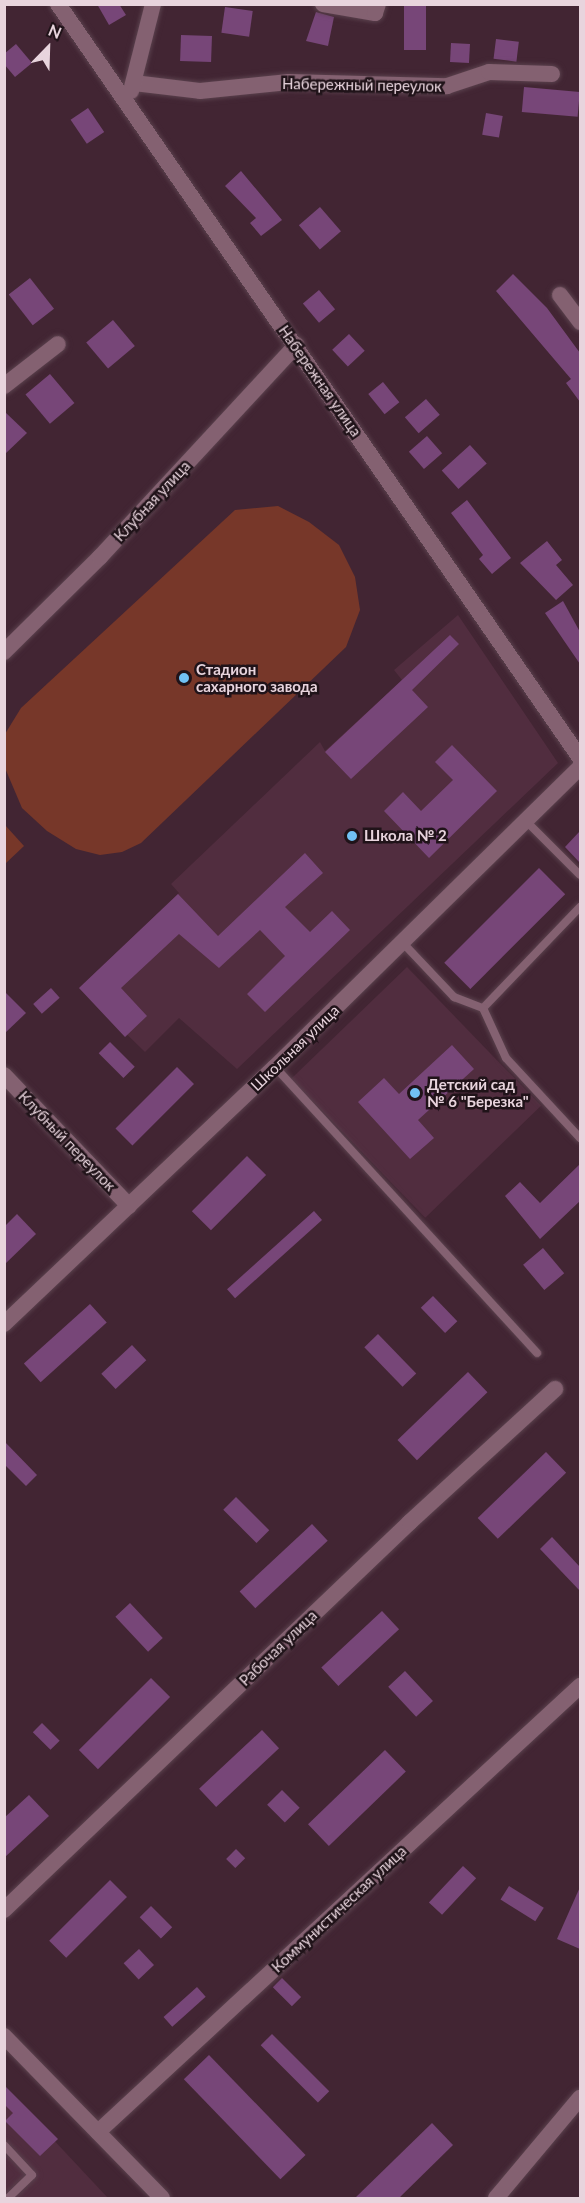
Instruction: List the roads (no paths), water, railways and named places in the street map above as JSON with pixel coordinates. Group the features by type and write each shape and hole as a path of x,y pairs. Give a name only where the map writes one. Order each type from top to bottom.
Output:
{"street":[{"name":"Набережная улица","path":"58,4 580,758"},
{"path":"127,102 134,83 153,4"},
{"path":"323,4 375,14 378,4"},
{"name":"Набережный переулок","path":"134,83 200,91 289,82 447,86 489,72 552,74"},
{"path":"560,295 580,322"},
{"path":"4,387 58,344"},
{"name":"Клубная улица","path":"4,652 100,557 296,345"},
{"name":"Школьная улица","path":"4,1324 275,1067 580,768"},
{"name":"Клубный переулок","path":"4,1076 129,1206"},
{"name":"Рабочая улица","path":"4,1910 555,1389"},
{"name":"Коммунистическая улица","path":"98,2132 580,1686"},
{"path":"4,2036 162,2199"},
{"path":"496,2199 580,2098"}],"lane":[{"path":"526,821 580,875"},
{"path":"483,1008 580,907"},
{"path":"402,942 454,997 483,1008 506,1058 580,1138"},
{"path":"275,1067 537,1353"},
{"path":"4,2145 32,2175 8,2199"}],"place":[{"name":"Стадион сахарного завода","path":"184,678"},
{"name":"Школа № 2","path":"352,836"},
{"name":"Детский сад № 6 \"Березка\"","path":"415,1093"}]}
